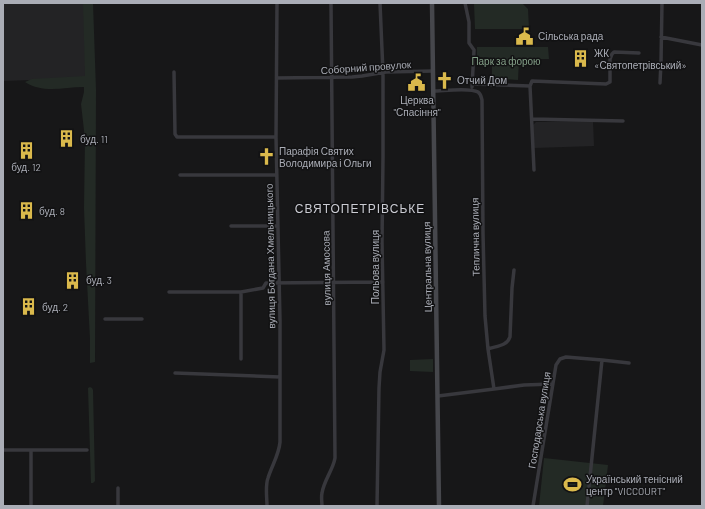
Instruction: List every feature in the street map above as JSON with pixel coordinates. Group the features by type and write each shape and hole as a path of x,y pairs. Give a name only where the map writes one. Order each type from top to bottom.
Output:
{"main road":[{"name":"Центральна вулиця","path":"432,3 440,506"}],"street":[{"name":"вулиця Богдана Хмельницького","path":"267,506 268,478 278,455 280,446 276,137 277,3"},
{"name":"вулиця Амосова","path":"322,506 323,488 336,458 332,3"},
{"name":"Польова вулиця","path":"376,506 379,388 384,350 383,72 380,3"},
{"path":"433,91 471,90 473,84 474,50 469,42 469,22 465,3"},
{"path":"660,83 662,3"},
{"path":"661,37 702,45"},
{"path":"534,170 530,86 532,81 606,84 610,82 610,59 614,52 639,53"},
{"name":"Соборний провулок","path":"277,78 332,78 362,76 383,72 433,70"},
{"path":"174,72 175,134 178,137 276,137"},
{"path":"473,84 530,86"},
{"name":"Теплична вулиця","path":"471,90 478,92 482,100 485,316 494,389"},
{"path":"532,119 623,121"},
{"path":"180,175 277,175"},
{"path":"231,226 278,226"},
{"path":"488,349 506,344 509,341 514,270"},
{"path":"169,292 241,292 263,288 266,283 383,282"},
{"path":"241,292 241,358"},
{"path":"105,319 142,319"},
{"name":"Господарська вулиця","path":"532,506 556,365 560,359 566,357 602,360"},
{"path":"587,506 602,360 629,363"},
{"path":"175,373 280,377"},
{"path":"438,396 524,385 553,384"},
{"path":"3,450 87,450"},
{"path":"31,450 32,506"},
{"path":"118,488 118,506"}],"shaded area":[{"path":"3,3 85,3 87,78 3,81"},
{"path":"593,121 594,146 534,148 533,125 536,122"}],"green space":[{"path":"83,3 93,3 96,90 95,362 90,363 84,208 85,139 81,104 84,87 46,89 32,86 25,82 32,79 85,76"},
{"path":"474,3 522,3 528,9 529,29 475,29"},
{"name":"Парк за форою","path":"477,47 548,47 549,59 519,59 518,80 492,78 492,58 477,57"},
{"path":"433,359 433,372 410,371 410,360"},
{"path":"90,387 93,390 95,481 93,483 91,483 88,388"},
{"name":"Український тенісний центр \"VICCOURT\"","path":"544,458 608,465 603,506 539,506"}],"place":[{"name":"Сільська рада","path":"525,36"},
{"name":"ЖК «Святопетрівський»","path":"581,59"},
{"name":"Отчий Дом","path":"444,80"},
{"name":"Церква \"Спасіння\"","path":"417,83"},
{"name":"буд. 11","path":"67,139"},
{"name":"буд. 12","path":"26,150"},
{"name":"Парафія Святих Володимира і Ольги","path":"266,157"},
{"name":"буд. 8","path":"26,211"},
{"name":"буд. 3","path":"73,280"},
{"name":"буд. 2","path":"29,307"},
{"name":"Український тенісний центр \"VICCOURT\"","path":"573,485"}],"district":[{"name":"СВЯТОПЕТРІВСЬКЕ","path":"360,208"}]}
